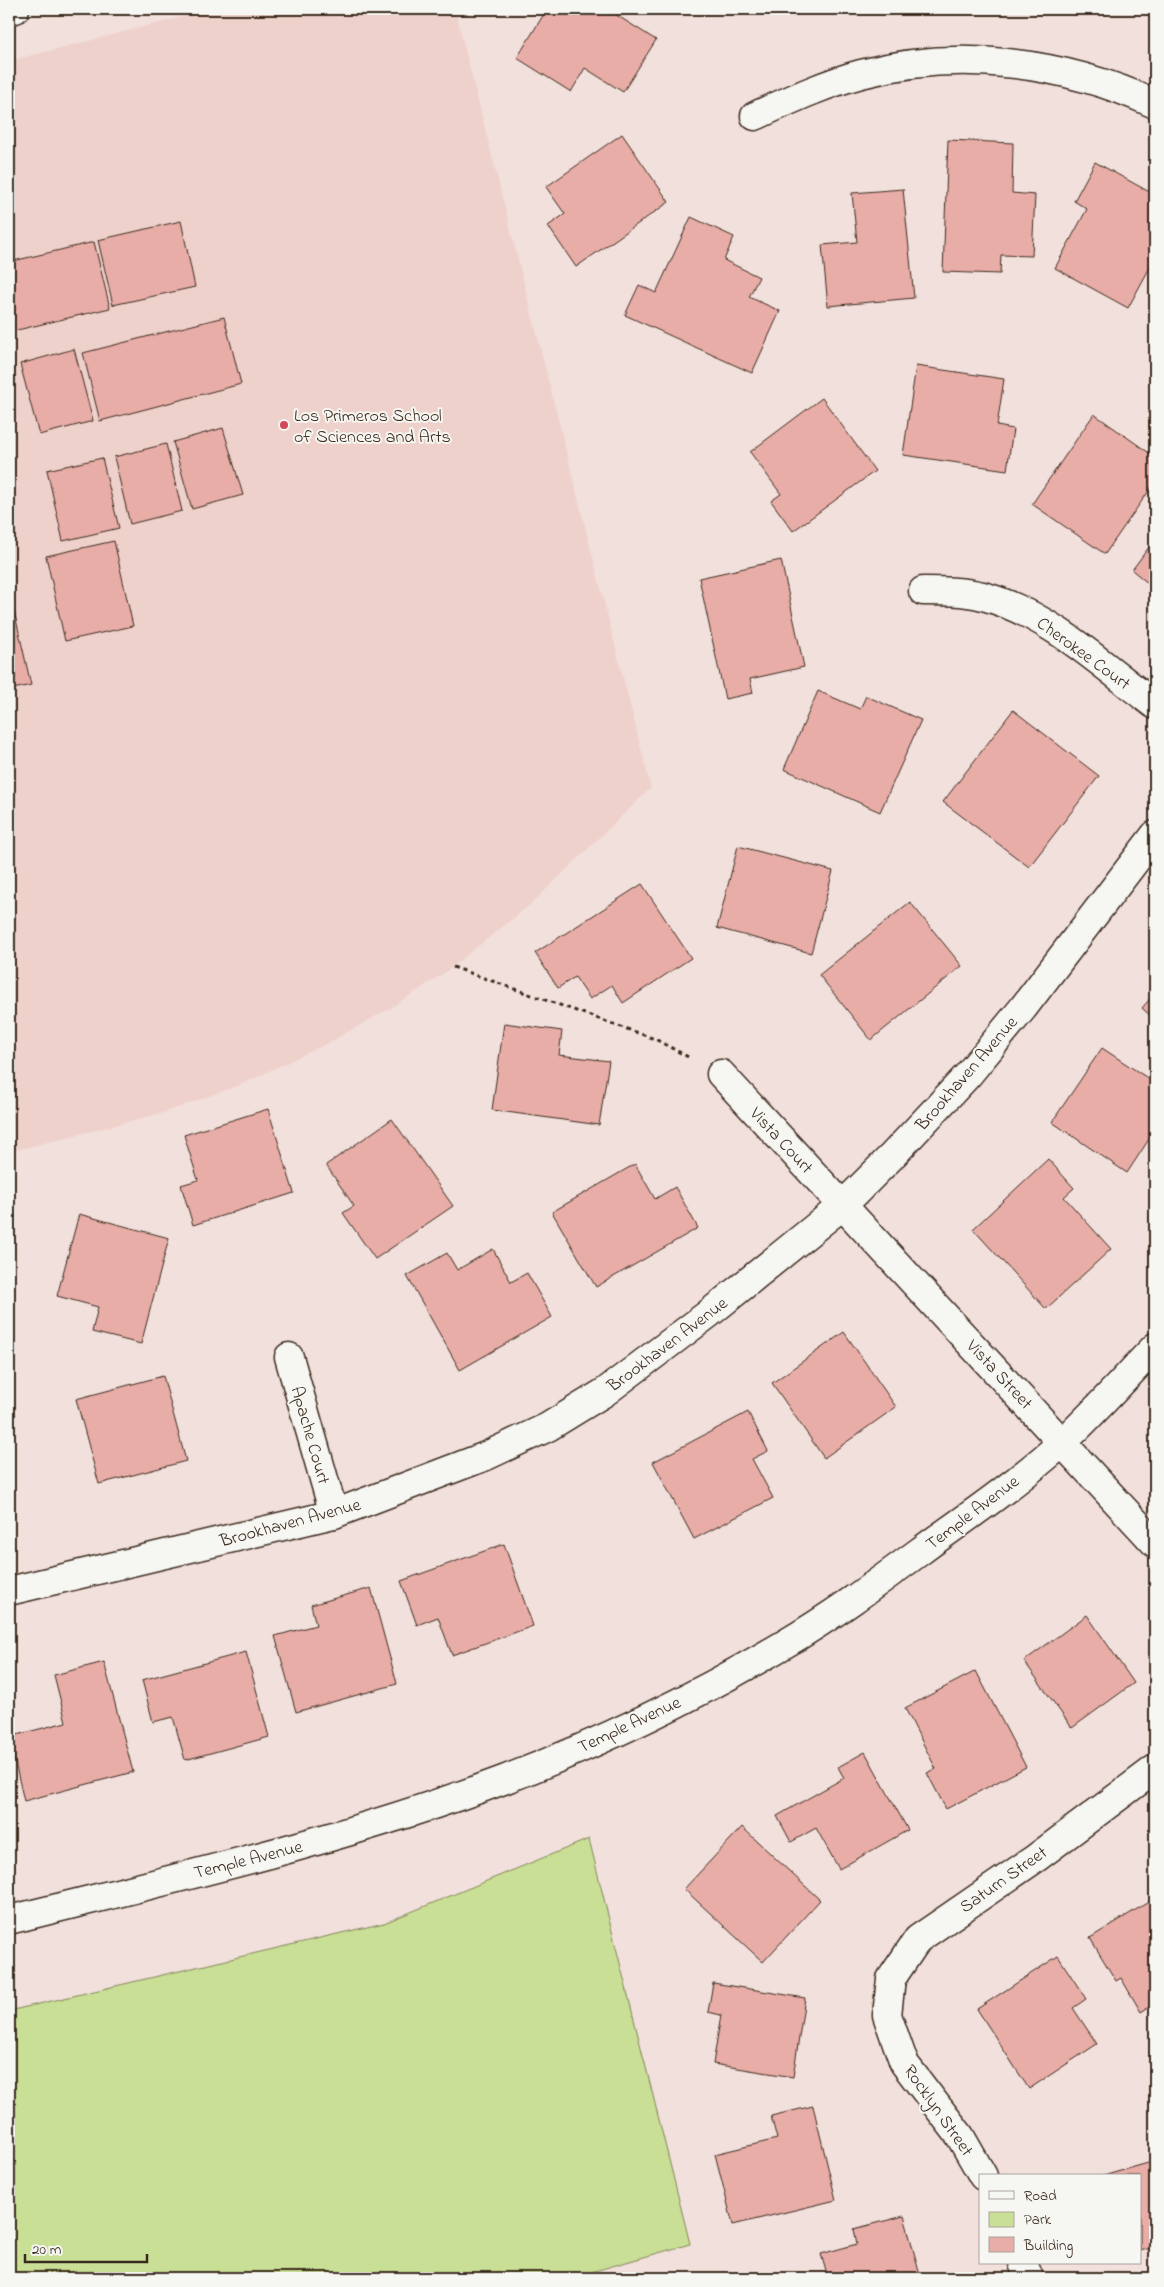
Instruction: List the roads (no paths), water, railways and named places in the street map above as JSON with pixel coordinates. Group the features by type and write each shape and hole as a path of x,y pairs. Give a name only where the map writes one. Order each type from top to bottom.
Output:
{"street":[{"path":"9,10 14,9"},
{"path":"755,116 819,87 862,74 906,65 951,61 996,61 1041,67 1086,77 1155,104"},
{"name":"Cherokee Court","path":"922,591 965,593 983,596 1022,610 1049,625 1155,705"},
{"name":"Brookhaven Avenue","path":"9,1591 334,1514 486,1456 548,1427 605,1392 707,1314 843,1205 967,1076 1079,936 1155,835"},
{"name":"Vista Court","path":"721,1074 843,1205"},
{"name":"Vista Street","path":"843,1205 1155,1543"},
{"name":"Temple Avenue","path":"9,1920 294,1848 384,1821 507,1778 617,1732 696,1693 785,1644 880,1581 940,1537 1063,1442 1155,1347"},
{"name":"Apache Court","path":"288,1357 334,1514"},
{"name":"Saturn Street","path":"887,2015 891,1979 918,1939 1036,1858 1155,1769"},
{"name":"Rocklyn Street","path":"887,2015 904,2063 960,2136 982,2174"},
{"path":"1022,2264 1028,2278"}],"place":[{"name":"Los Primeros School of Sciences and Arts","path":"284,425"}]}
